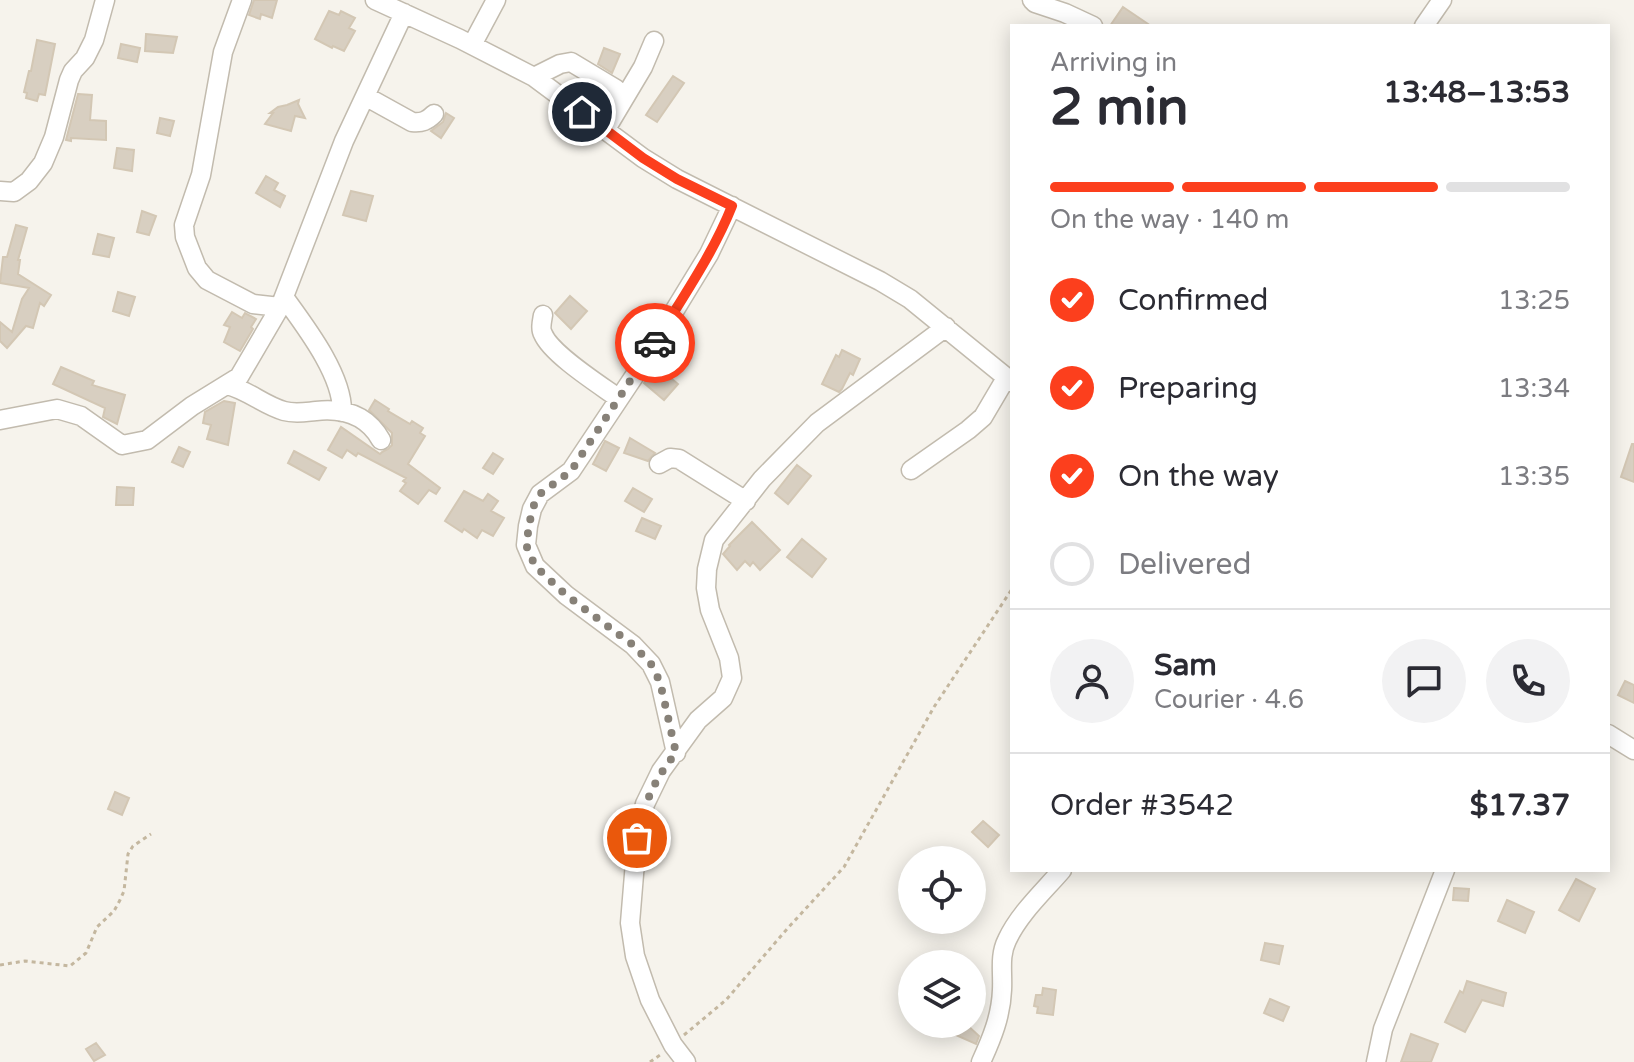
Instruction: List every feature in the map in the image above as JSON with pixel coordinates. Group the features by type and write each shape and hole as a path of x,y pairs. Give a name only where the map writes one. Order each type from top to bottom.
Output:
{"street":[{"path":"0,191 14,192 29,181 43,163 54,137 69,80 94,40 105,0"},
{"path":"242,0 223,52 201,175 184,225 185,237 197,268 207,280 253,304 282,302"},
{"path":"375,0 534,77 643,158 677,179 880,281 910,299 1009,380 983,417 911,470"},
{"path":"472,45 496,0"},
{"path":"1032,0 1089,24"},
{"path":"1425,24 1442,0"},
{"path":"0,420 57,409 81,416 122,445 147,440 192,406 239,377 282,302 344,141 404,13"},
{"path":"606,129 643,67 654,41"},
{"path":"534,77 571,62 616,89 622,102"},
{"path":"365,96 412,122 420,123 434,114"},
{"path":"676,753 660,682 651,664 633,645 566,595 535,566 526,545 532,509 540,494 571,471 637,372 709,254 732,206"},
{"path":"282,302 309,332 337,382 342,412"},
{"path":"543,315 543,335 550,344 566,360 618,398"},
{"path":"686,1062 673,1045 650,1000 635,956 630,923 641,816 661,771 698,720 723,698 732,678 729,658 710,610 706,588 714,540 762,479 817,423 946,327"},
{"path":"227,385 241,388 269,405 293,413 319,411 357,415 376,431 381,440"},
{"path":"659,464 670,458 679,459 746,501"},
{"path":"1610,735 1634,750"},
{"path":"981,1062 997,1026 1002,962 1008,938 1018,921 1060,872"},
{"path":"1376,1062 1383,1029 1444,872"}],"path":[{"path":"673,1045 726,1000 844,867 934,707 1010,592"},
{"path":"0,965 25,961 70,966 86,953 97,927 114,911 124,891 128,854 133,846 151,834"}],"building":[{"path":"254,0 277,0 272,18 261,14 260,19 249,15"},
{"path":"1123,7 1148,24 1111,24"},
{"path":"329,11 339,15 341,11 355,18 349,28 355,31 344,51 315,39"},
{"path":"146,34 177,37 173,53 145,51"},
{"path":"37,40 55,44 45,95 39,94 37,101 26,98 27,93 24,92"},
{"path":"121,44 140,48 137,62 118,58"},
{"path":"604,48 620,54 612,73 598,64"},
{"path":"673,76 684,83 657,122 646,115"},
{"path":"78,94 92,95 90,120 106,121 106,140 66,140"},
{"path":"299,100 305,118 295,116 291,131 265,124 273,113 270,113 278,107"},
{"path":"446,113 454,118 441,138 431,131 443,122"},
{"path":"160,118 174,121 170,136 157,133"},
{"path":"117,148 134,150 132,171 114,168"},
{"path":"266,176 278,183 274,190 285,196 280,207 256,193"},
{"path":"351,191 373,196 366,221 343,215"},
{"path":"142,211 156,216 149,235 137,232"},
{"path":"16,225 27,228 18,260 18,274 51,295 44,306 40,303 33,328 26,326 7,348 0,341 0,322 12,332 22,299 29,288 0,283 3,257 7,257"},
{"path":"98,234 114,238 109,257 93,254"},
{"path":"118,292 135,297 129,316 113,311"},
{"path":"570,296 587,311 571,329 555,313"},
{"path":"232,312 242,318 245,313 256,319 240,351 224,342 230,327 224,325"},
{"path":"842,350 860,359 853,375 850,373 839,392 822,384 836,355 839,357"},
{"path":"61,367 94,381 92,385 125,395 117,424 103,417 105,408 53,384"},
{"path":"652,373 661,381 666,374 678,384 664,400 644,383"},
{"path":"375,400 410,424 412,421 423,428 420,433 425,436 408,464 440,488 436,494 429,490 418,504 400,491 406,478 358,453 356,456 347,450 342,458 328,450 341,427 380,454 392,445 392,433 369,410"},
{"path":"224,401 235,403 228,445 207,439 211,425 203,423 205,412"},
{"path":"630,438 655,453 648,461 624,453"},
{"path":"605,441 619,448 606,471 593,464"},
{"path":"1634,444 1634,482 1621,477"},
{"path":"179,447 190,452 183,467 172,462"},
{"path":"294,451 326,468 319,480 288,463"},
{"path":"493,453 503,459 493,474 483,468"},
{"path":"797,465 811,476 788,504 775,493"},
{"path":"117,487 134,488 133,505 116,505"},
{"path":"633,488 652,499 644,512 625,501"},
{"path":"464,491 483,501 488,494 498,501 491,511 504,518 493,536 482,530 477,538 445,521"},
{"path":"642,518 661,526 655,539 636,531"},
{"path":"752,522 780,550 760,570 753,562 750,566 745,561 737,570 723,554"},
{"path":"802,539 826,559 812,577 787,557"},
{"path":"1625,681 1634,685 1634,703 1618,695"},
{"path":"115,792 129,798 122,815 108,809"},
{"path":"983,821 999,835 988,847 972,832"},
{"path":"1576,879 1595,889 1579,921 1559,910"},
{"path":"1454,888 1469,889 1468,901 1453,900"},
{"path":"1507,900 1534,912 1525,933 1498,921"},
{"path":"1265,943 1283,946 1279,964 1261,960"},
{"path":"1467,981 1506,993 1503,1006 1482,1000 1465,1032 1445,1022"},
{"path":"1043,988 1056,990 1053,1015 1037,1013 1038,1007 1034,1006 1036,995 1042,995"},
{"path":"1270,999 1289,1007 1283,1021 1264,1013"},
{"path":"1411,1034 1438,1044 1431,1062 1401,1062"},
{"path":"962,1038 978,1038 976,1044"},
{"path":"96,1043 105,1055 94,1061 86,1049"}],"way so far":[{"path":"637,838 645,804 661,771 676,753 660,682 651,664 633,645 566,595 535,566 526,545 532,509 540,494 571,471 655,343"}],"route":[{"path":"582,112 643,158 732,206 709,254 655,343"}]}
